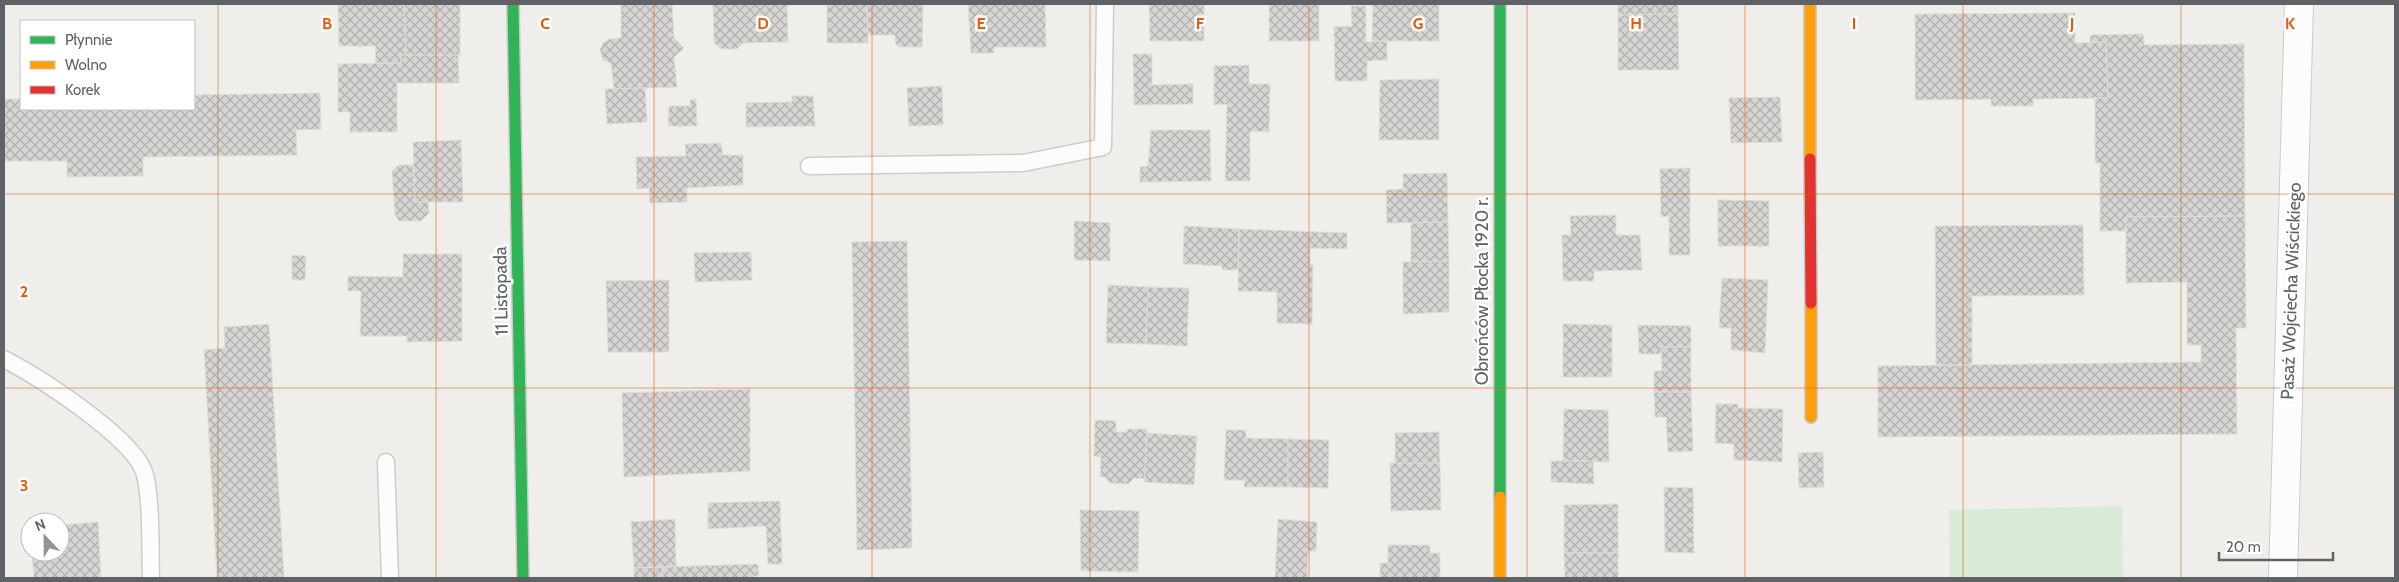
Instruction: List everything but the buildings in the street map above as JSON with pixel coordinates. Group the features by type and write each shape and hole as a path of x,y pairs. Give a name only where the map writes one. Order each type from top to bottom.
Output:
{"street":[{"name":"11 Listopada","path":"513,4 523,578"},
{"name":"Obrońców Płocka 1920 r.","path":"1500,4 1500,578"},
{"path":"1810,4 1811,417"},
{"name":"Pasaż Wojciecha Wiścickiego","path":"2283,578 2300,4"}],"lane":[{"path":"808,166 1024,163 1103,147 1105,4"},
{"path":"4,359 70,399 129,448 143,468 148,490 151,578"},
{"path":"386,462 390,578"}],"green space":[{"path":"2122,506 2123,578 1950,578 1949,510"}],"traffic: fast":[{"path":"513,4 523,578"},
{"path":"1500,4 1500,497"}],"traffic: slow":[{"path":"1810,4 1810,159"},
{"path":"1811,303 1811,417"},
{"path":"1500,497 1500,578"}],"traffic: jam":[{"path":"1810,159 1811,303"}]}
